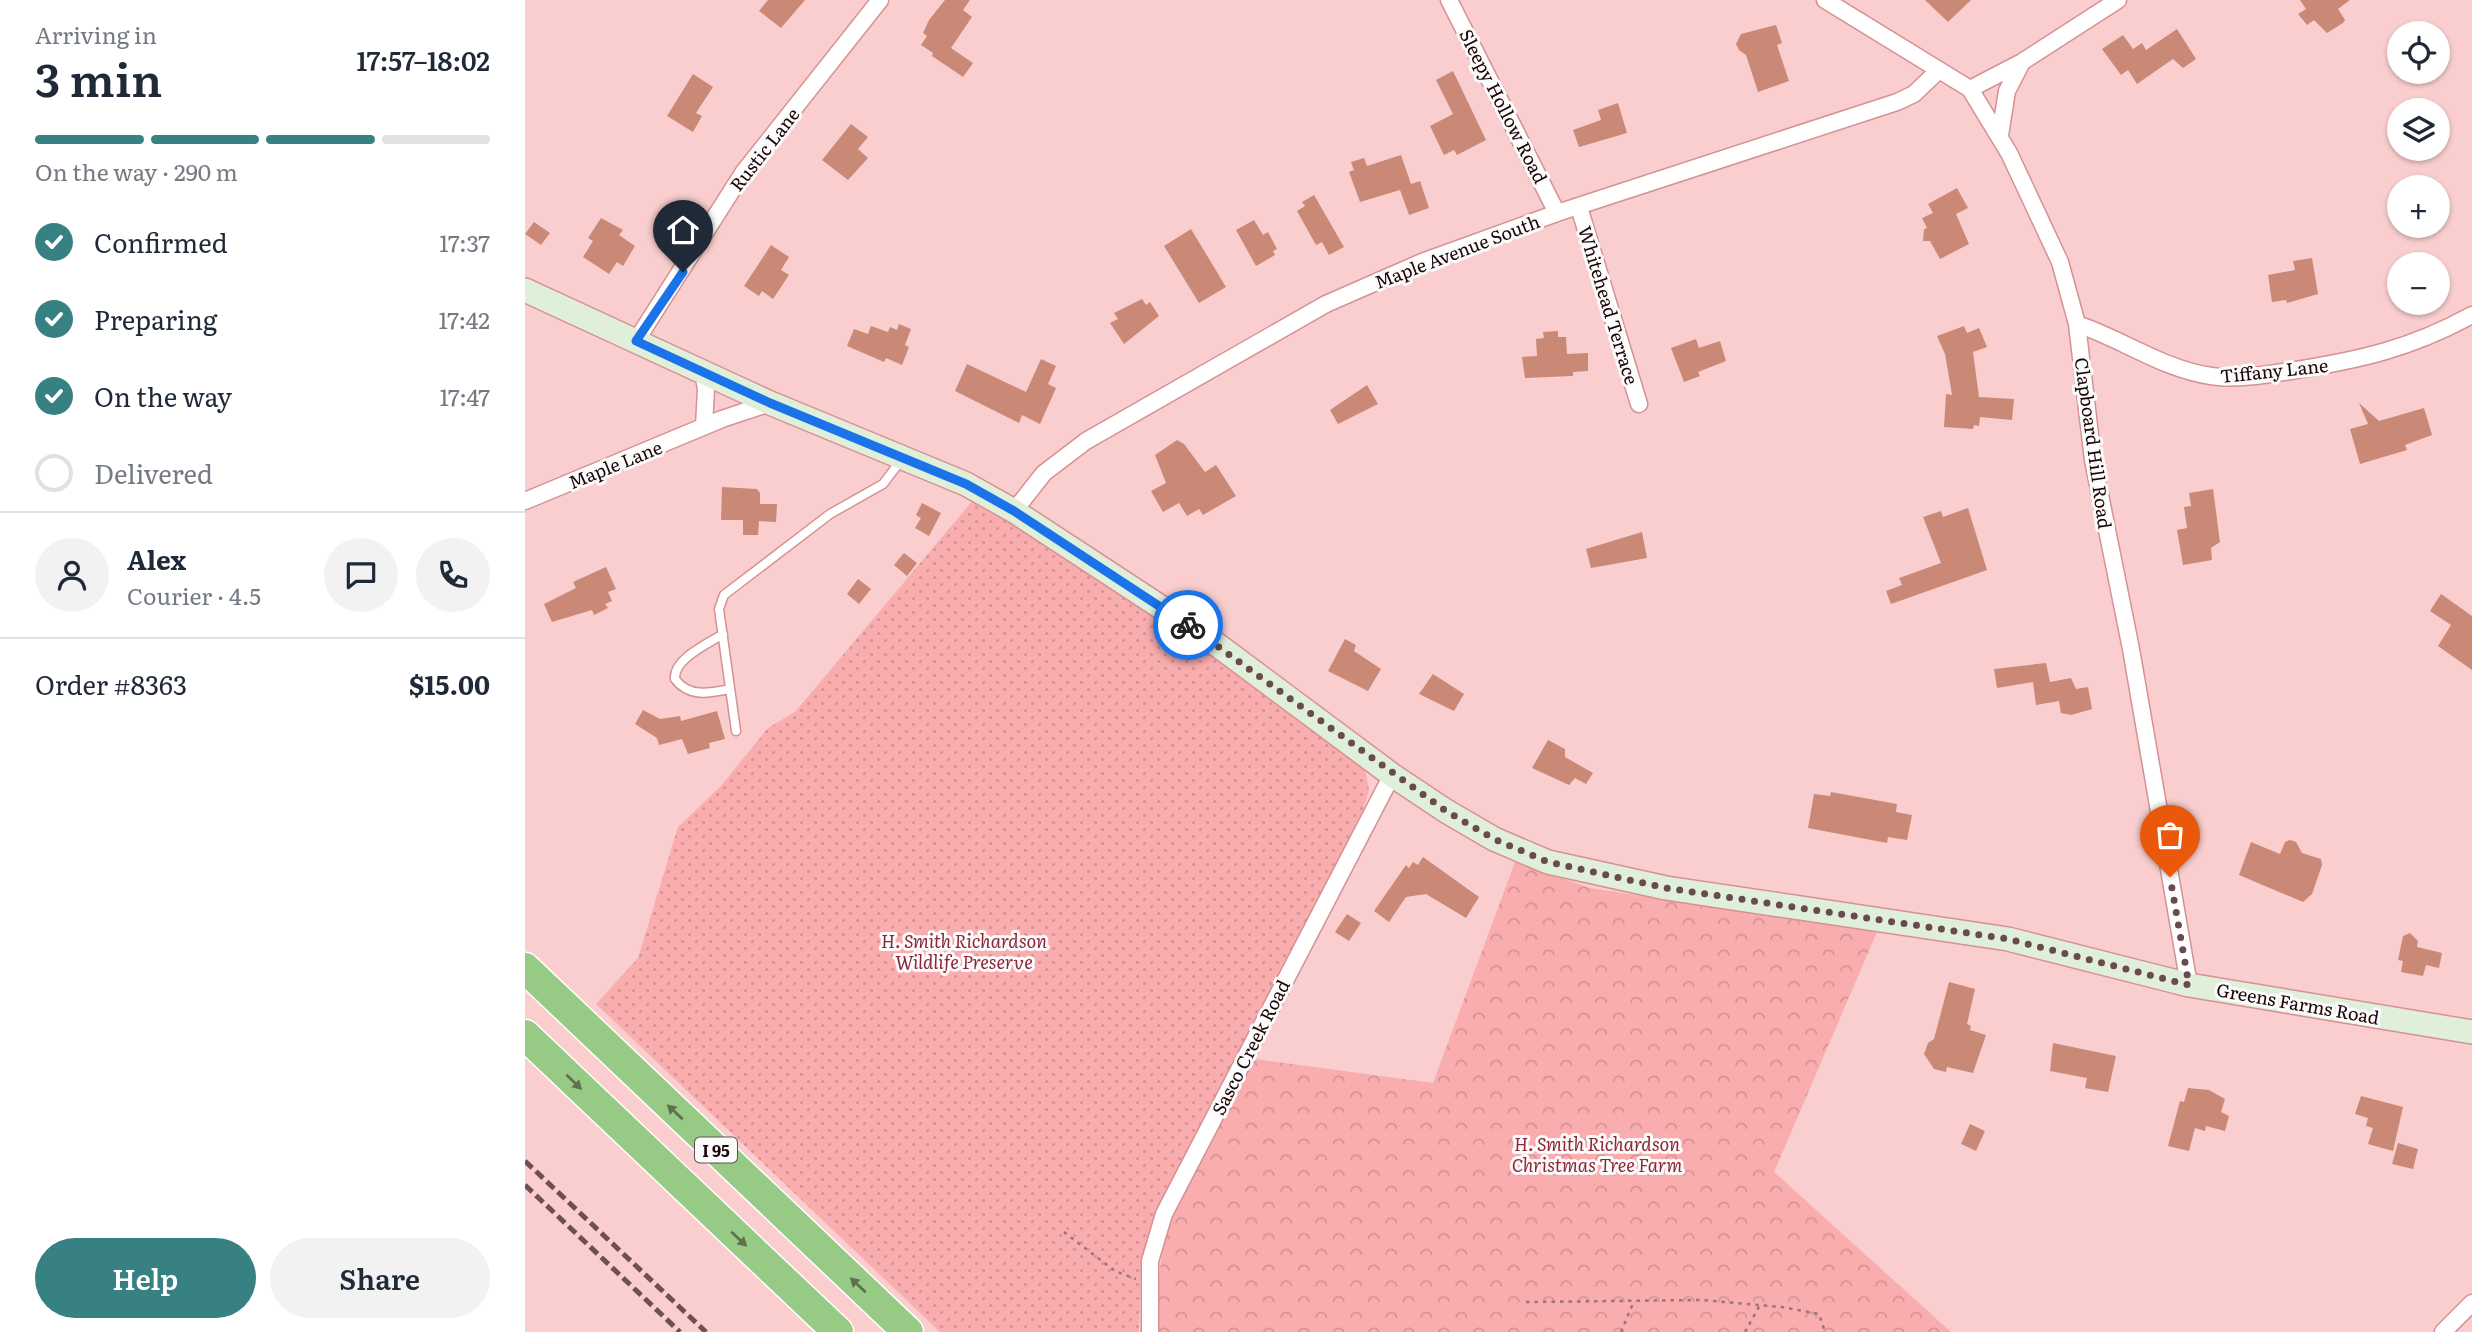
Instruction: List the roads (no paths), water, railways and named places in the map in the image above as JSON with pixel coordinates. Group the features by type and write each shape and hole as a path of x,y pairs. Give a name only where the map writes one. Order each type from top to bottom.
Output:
{"highway":[{"name":"I 95","path":"525,968 908,1332"},
{"name":"I 95","path":"525,1035 838,1332"}],"street":[{"name":"Rustic Lane","path":"636,341 698,248 718,210 743,173 880,0"},
{"name":"Sleepy Hollow Road","path":"1450,0 1557,213"},
{"name":"Clapboard Hill Road","path":"1825,0 1970,89 2000,135 2060,262 2077,324 2093,460 2131,649 2189,985"},
{"path":"1970,89 2022,62 2119,0"},
{"path":"2000,135 2007,91 2022,62"},
{"name":"Maple Avenue South","path":"1014,511 1044,473 1062,457 1326,304 1412,267 1557,213 1897,102 1914,94 1939,70"},
{"name":"Whitehead Terrace","path":"1579,206 1639,404"},
{"name":"Greens Farms Road","path":"525,290 770,403 966,484 1014,511 1208,638 1392,775 1494,839 1548,862 1666,888 2008,939 2189,985 2472,1032"},
{"name":"Tiffany Lane","path":"2077,324 2101,332 2179,368 2212,376 2266,375 2386,354 2443,331 2472,315"},
{"path":"703,372 706,389 704,426"},
{"name":"Maple Lane","path":"525,501 704,426 770,403"},
{"name":"Sasco Creek Road","path":"1150,1332 1149,1280 1155,1240 1164,1214 1392,775"},
{"path":"2443,1332 2472,1303"}],"lane":[{"path":"736,731 719,609 724,595 830,514 883,484 903,457"},
{"path":"723,634 676,668 675,679 690,692 706,694 730,689"}],"railway":[{"path":"525,1161 706,1332"},
{"path":"525,1185 680,1332"}],"park label":[{"name":"H. Smith Richardson Wildlife Preserve","path":"964,950"},
{"name":"H. Smith Richardson Christmas Tree Farm","path":"1597,1153"}]}
